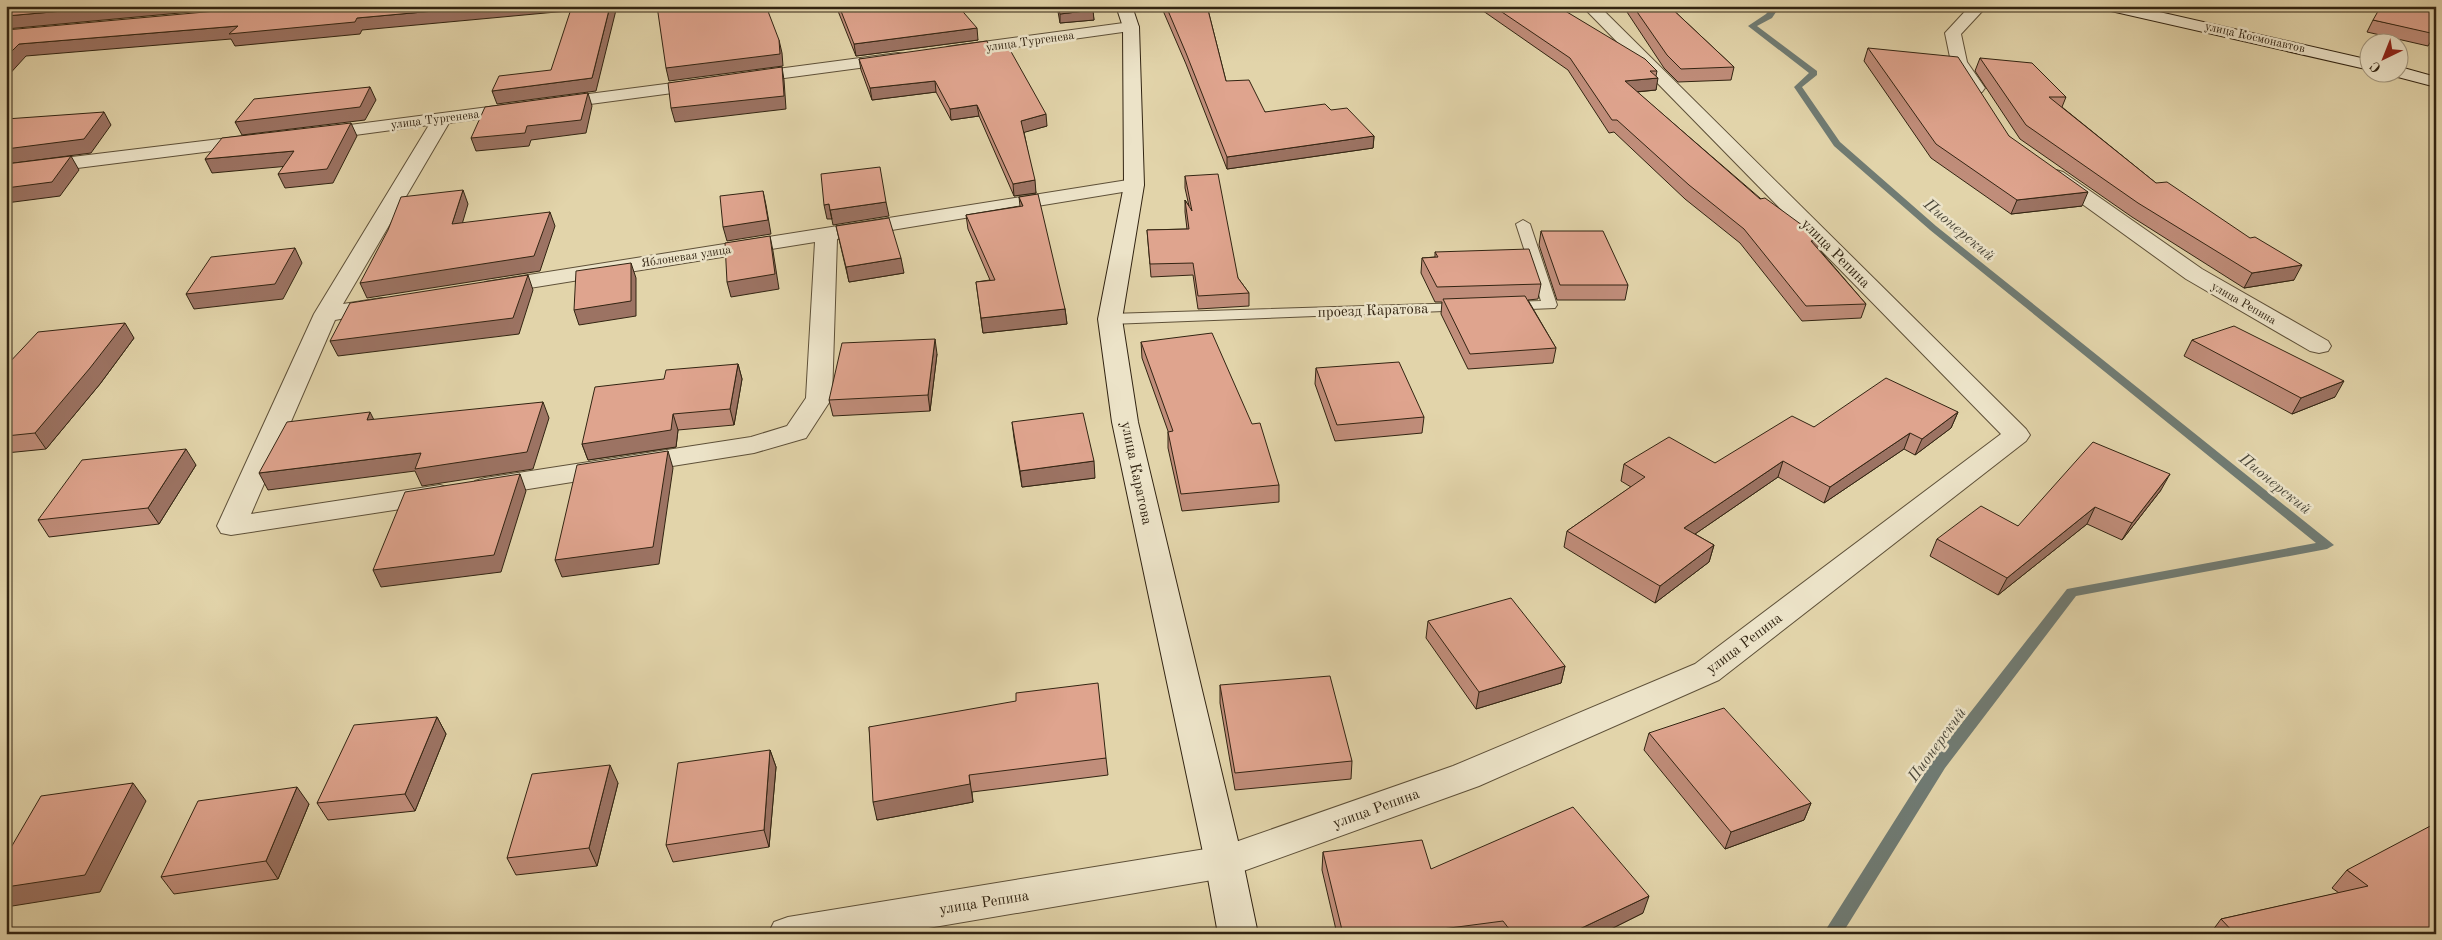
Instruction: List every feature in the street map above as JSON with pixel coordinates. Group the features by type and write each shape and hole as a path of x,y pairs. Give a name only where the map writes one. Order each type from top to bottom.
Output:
{"street":[{"name":"улица Репина","path":"788,934 1224,862 1466,776 1707,672 2017,436 1590,6"},
{"path":"1979,6 1953,33 1959,62 1986,103"},
{"name":"улица Космонавтов","path":"2111,6 2360,62"},
{"name":"улица Каратова","path":"1128,17 1134,185 1110,319 1125,422 1224,862 1238,934"},
{"name":"улица Тургенева","path":"934,54 1128,17"},
{"name":"улица Тургенева","path":"303,136 914,56"},
{"path":"2410,75 2436,82"},
{"path":"442,119 326,314 231,526 754,445 797,432 819,398 826,233"},
{"path":"6,171 273,139"},
{"name":"улица Репина","path":"2044,167 2194,274 2319,346"},
{"name":"Яблоневая улица","path":"473,290 1134,185"},
{"path":"326,314 405,301"}],"lane":[{"name":"проезд Каратова","path":"1110,319 1550,304 1523,224"}],"building":[{"path":"6,6 120,6 6,16"},
{"path":"271,6 489,6 357,18 355,22 229,34 238,26 19,44 6,57 6,30"},
{"path":"572,6 610,6 592,78 492,91 499,76 551,70"},
{"path":"657,6 766,6 779,40 780,54 666,68"},
{"path":"839,6 958,6 977,28 854,44"},
{"path":"1058,6 1092,6 1093,10 1060,14"},
{"path":"1166,6 1207,6 1226,81 1249,80 1265,112 1325,104 1331,110 1347,108 1374,136 1227,157"},
{"path":"1493,6 1557,6 1645,59 1657,71 1650,71 1658,78 1625,81 1760,199 1765,198 1821,239 1811,241 1866,304 1806,306 1744,229 1689,185 1617,120 1612,120 1570,58"},
{"path":"1633,6 1669,6 1734,67 1681,69 1667,55"},
{"path":"2381,6 2436,6 2436,32 2435,34 2373,20"},
{"path":"987,41 991,50 1009,48 1046,114 1021,121 1035,180 1013,184 977,105 950,109 935,81 870,88 859,59"},
{"path":"1868,48 1958,57 2009,136 2088,192 2017,200 1936,144"},
{"path":"1980,58 2032,63 2066,97 2049,97 2156,183 2167,182 2250,238 2255,237 2302,265 2252,273 2138,203 2026,125"},
{"path":"782,67 784,96 671,108 668,83"},
{"path":"370,87 360,107 235,122 254,99"},
{"path":"588,93 581,120 527,126 525,133 471,138 485,107"},
{"path":"104,112 84,139 6,149 6,119"},
{"path":"351,123 327,169 278,174 294,151 205,159 222,138"},
{"path":"71,156 52,182 6,188 6,164"},
{"path":"880,167 886,202 830,210 829,204 824,205 821,174"},
{"path":"1218,174 1238,278 1249,293 1198,296 1193,263 1150,264 1147,230 1189,229 1185,200 1192,211 1185,176"},
{"path":"463,190 452,224 550,212 534,256 360,283 388,230 401,197"},
{"path":"763,191 768,220 723,227 720,196"},
{"path":"1038,194 1065,309 981,318 976,282 995,280 966,215 1023,206 1019,197"},
{"path":"889,218 901,258 846,267 836,226"},
{"path":"1541,231 1603,231 1628,285 1560,285"},
{"path":"770,236 775,274 727,282 725,243"},
{"path":"295,248 275,284 186,294 211,257"},
{"path":"1529,249 1541,284 1437,287 1422,258 1438,257 1435,252"},
{"path":"631,263 631,301 574,310 576,271"},
{"path":"528,275 513,318 330,341 350,303"},
{"path":"1525,296 1556,348 1470,354 1443,299"},
{"path":"125,323 35,433 6,436 6,366 38,332"},
{"path":"2234,326 2344,381 2301,398 2192,340"},
{"path":"1212,333 1252,424 1260,423 1279,485 1181,494 1168,432 1173,431 1141,342"},
{"path":"935,339 928,395 829,400 842,343"},
{"path":"1399,362 1424,417 1337,425 1316,368"},
{"path":"738,364 730,409 673,414 671,430 582,444 595,387 664,379 666,370"},
{"path":"1886,378 1958,412 1922,439 1910,433 1830,487 1783,461 1684,528 1714,545 1660,586 1567,531 1645,477 1624,464 1669,437 1715,463 1792,416 1814,427"},
{"path":"543,402 527,452 415,469 421,453 259,473 287,422 370,412 367,420"},
{"path":"1083,413 1094,461 1020,471 1012,422"},
{"path":"2093,442 2170,474 2132,523 2095,507 2007,578 1937,539 1981,506 2018,526"},
{"path":"186,449 148,508 38,520 82,460"},
{"path":"668,451 653,547 555,560 577,465"},
{"path":"520,474 494,555 373,570 405,492"},
{"path":"1511,598 1565,666 1479,692 1428,621"},
{"path":"1330,676 1352,761 1235,773 1220,685"},
{"path":"1098,683 1106,758 969,775 970,784 873,802 869,727 1016,701 1016,693"},
{"path":"1724,708 1811,803 1731,832 1649,733"},
{"path":"437,717 405,794 317,803 354,725"},
{"path":"770,750 764,830 666,845 678,763"},
{"path":"610,765 589,848 507,858 532,774"},
{"path":"133,783 85,875 6,887 6,856 41,796"},
{"path":"297,787 266,861 161,877 198,801"},
{"path":"1573,807 1649,896 1569,934 1513,934 1503,921 1404,934 1343,934 1323,852 1422,840 1431,869"},
{"path":"2436,823 2436,934 2235,934 2221,919 2368,886 2347,870"},
{"path":"2137,931 2141,934 2130,934"}],"waterway":[{"name":"Пионерский","path":"1777,6 1769,16 1752,26 1814,73 1798,87 1837,144 1933,228 2327,545 2072,592 1939,764 1832,934"}]}
